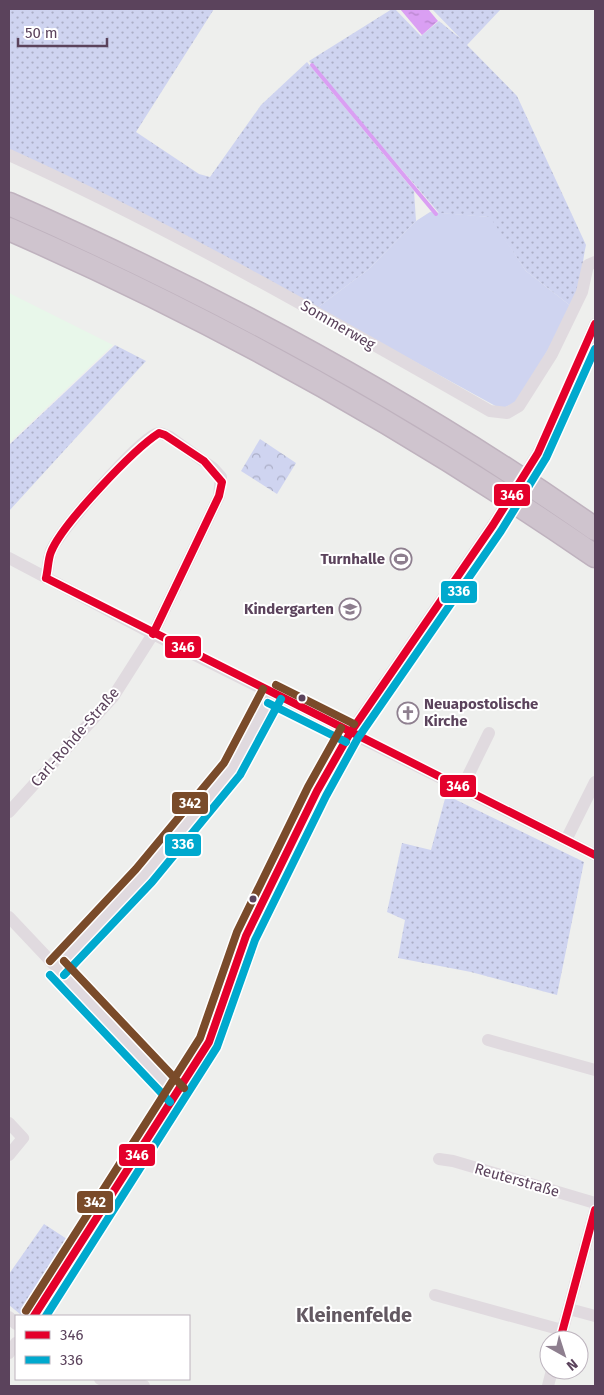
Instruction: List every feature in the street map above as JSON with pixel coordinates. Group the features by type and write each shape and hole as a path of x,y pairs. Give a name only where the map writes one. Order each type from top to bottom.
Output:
{"highway":[{"path":"9,204 140,264 346,373 486,458 595,529"},
{"path":"9,229 122,280 335,392 475,476 595,556"}],"street":[{"name":"Sommerweg","path":"9,155 162,228 246,273 490,411 507,414 518,406 552,354 582,292 588,265 595,262"},
{"path":"35,1315 177,1095 209,1042 246,936 317,791 350,732 493,525 538,452 565,396 595,324"},
{"name":"Carl-Rohde-Straße","path":"9,812 113,697 153,634 218,496 222,482 213,468 170,437 159,434 148,440 75,516 51,552 46,578"},
{"path":"9,558 153,634 350,732 461,790 595,855"},
{"path":"58,968 144,876 232,769 272,694"},
{"path":"461,790 489,733"},
{"path":"566,840 595,782"},
{"path":"9,917 177,1095"},
{"path":"488,1040 595,1070"},
{"path":"9,1123 23,1138 9,1155"},
{"name":"Reuterstraße","path":"439,1159 453,1161 595,1203"},
{"path":"563,1330 595,1210"},
{"path":"435,1295 545,1330"},
{"path":"569,1309 595,1316"},
{"path":"106,1380 144,1386"}],"shaded area":[{"path":"9,293 113,345 9,443"}],"green space":[{"path":"9,9 214,9 136,132 199,174 210,177 261,105 307,62 414,191 416,221 369,269 317,308 9,152"},
{"path":"392,9 395,9 421,36 439,21 461,39 432,9 501,9 467,45 517,96 586,245 580,284 572,307 526,271 489,217 439,213 309,61"},
{"path":"430,212 490,217 526,271 572,307 519,401 501,409 317,308 369,269 416,221"},
{"path":"115,345 146,361 9,511 9,445"},
{"path":"260,439 296,463 277,494 241,471"},
{"path":"446,795 584,862 557,995 471,972 398,958 405,920 387,912 402,843 431,850"},
{"path":"44,1224 73,1243 28,1315 20,1314 9,1305 9,1274"}],"water":[{"path":"400,9 428,9 438,21 422,35"}],"waterway":[{"path":"312,65 436,214"}],"transit line":[{"name":"346","path":"35,1315 209,1042 246,936 317,791 350,733 493,525 538,453 595,324"},
{"name":"336","path":"47,1315 217,1047 255,940 326,796 358,738 501,531 546,458 595,349"},
{"name":"346","path":"46,578 51,552 83,506 133,454 159,433 165,435 204,461 222,482 219,496 153,634"},
{"name":"346","path":"46,578 595,855"},
{"name":"342","path":"276,685 354,724"},
{"name":"342","path":"50,961 136,869 224,763 263,689"},
{"name":"336","path":"64,975 152,882 240,775 281,699"},
{"name":"336","path":"268,703 346,742"},
{"name":"342","path":"26,1311 200,1038 237,932 308,787 341,728"},
{"name":"342","path":"64,961 184,1088"},
{"name":"336","path":"50,975 170,1102"},
{"name":"346","path":"563,1330 595,1210"}],"place":[{"name":"Turnhalle","path":"401,559"},
{"name":"Kindergarten","path":"350,609"},
{"name":"Neuapostolische Kirche","path":"408,713"}],"district":[{"name":"Kleinenfelde","path":"354,1315"}]}
